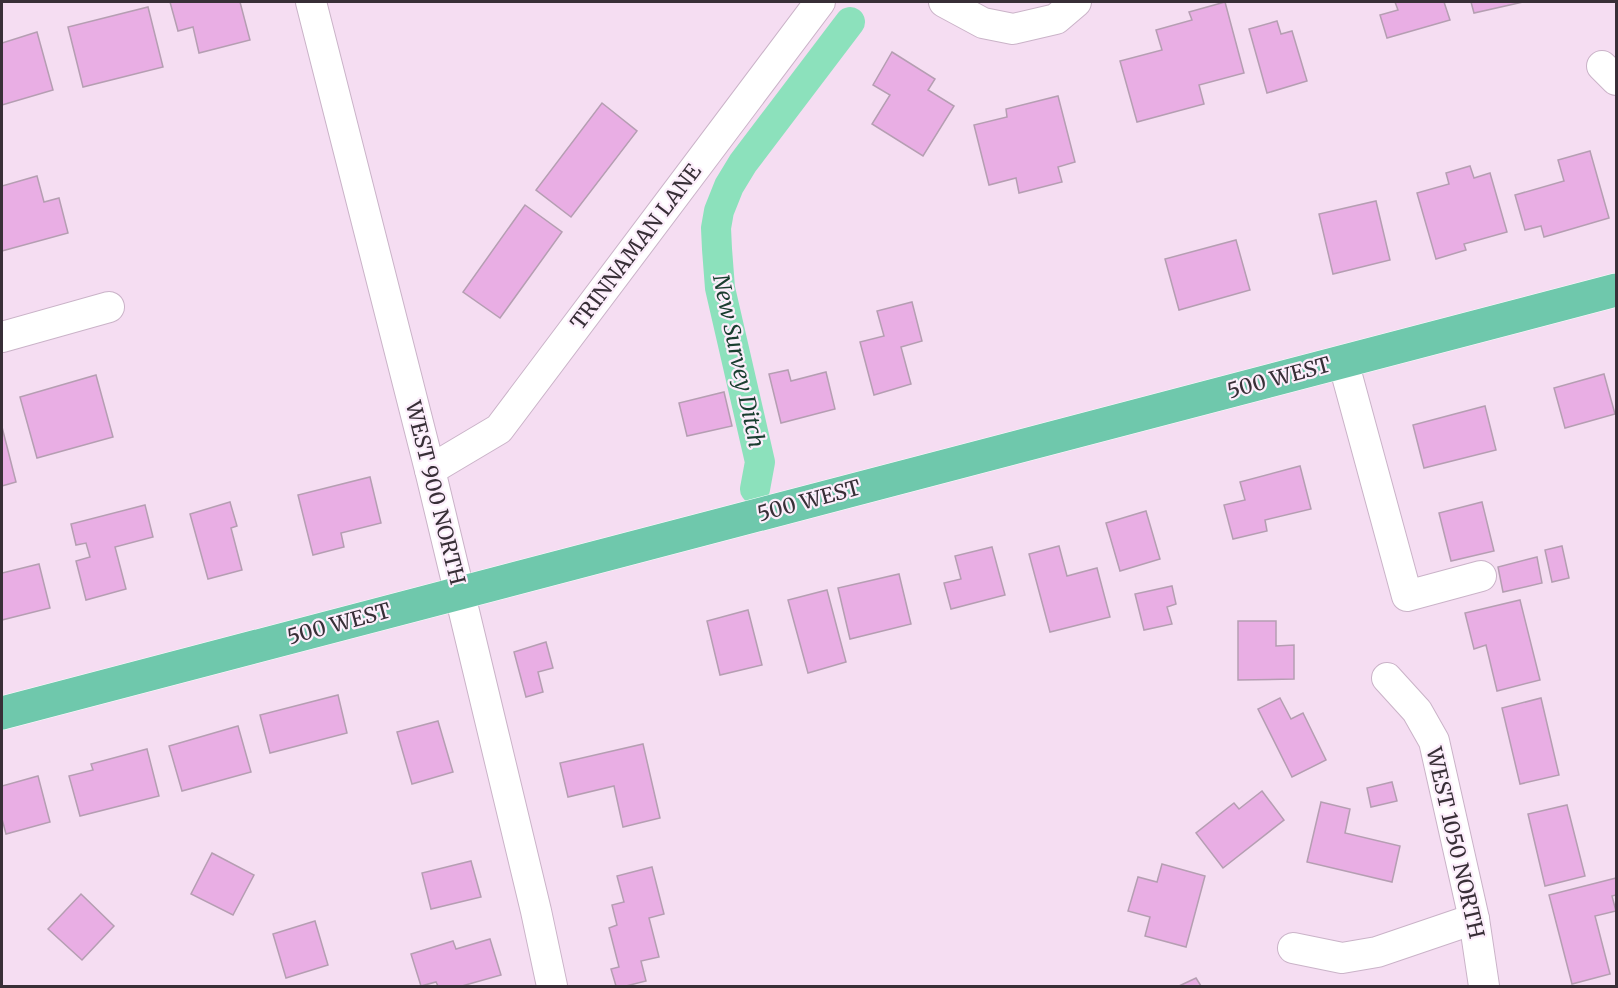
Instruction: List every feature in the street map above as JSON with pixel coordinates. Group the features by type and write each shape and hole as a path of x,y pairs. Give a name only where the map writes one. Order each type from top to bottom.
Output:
{"main road":[{"name":"500 WEST","path":"2,712 1617,290"}],"street":[{"name":"WEST 900 NORTH","path":"311,2 430,470 536,911 552,987"},
{"name":"TRINNAMAN LANE","path":"430,470 500,429 820,2"},
{"path":"944,2 983,23 1013,29 1056,19 1076,2"},
{"path":"2,337 110,307"},
{"path":"1343,361 1407,596 1481,576"},
{"name":"WEST 1050 NORTH","path":"1387,678 1417,711 1434,741 1474,919 1484,987"},
{"path":"1293,948 1342,958 1377,952 1474,919"}],"building":[{"path":"170,2 240,2 250,40 199,53 193,27 178,31"},
{"path":"1225,2 1244,73 1199,85 1204,104 1137,122 1120,61 1162,50 1156,30 1192,20 1189,12"},
{"path":"1395,2 1444,2 1450,20 1387,38 1380,15 1398,10"},
{"path":"1471,2 1523,2 1474,13"},
{"path":"148,7 163,67 83,87 68,27"},
{"path":"1277,21 1281,34 1292,31 1307,81 1267,93 1249,29"},
{"path":"37,32 53,90 2,105 2,43"},
{"path":"892,52 935,79 928,90 954,106 923,156 872,124 890,95 873,85"},
{"path":"1058,96 1075,162 1058,167 1062,182 1019,193 1016,178 989,185 974,125 1007,117 1006,109"},
{"path":"602,103 637,131 571,217 536,190"},
{"path":"1590,151 1609,218 1544,237 1541,226 1525,230 1515,195 1564,181 1558,160"},
{"path":"1470,166 1474,178 1490,173 1507,232 1464,244 1466,250 1436,259 1417,193 1449,184 1446,173"},
{"path":"37,176 44,202 59,198 68,233 2,251 2,186"},
{"path":"1376,201 1390,260 1333,274 1319,214"},
{"path":"525,205 562,232 500,318 463,292"},
{"path":"1236,240 1250,290 1179,310 1165,259"},
{"path":"912,302 922,341 901,347 911,384 874,395 860,342 884,336 877,311"},
{"path":"788,370 791,381 826,372 835,409 781,423 769,374"},
{"path":"1604,374 1615,414 1565,428 1554,388"},
{"path":"96,375 113,437 37,458 20,397"},
{"path":"724,392 732,426 687,436 679,403"},
{"path":"1485,406 1496,450 1424,468 1413,425"},
{"path":"2,427 16,482 2,486"},
{"path":"1300,466 1311,509 1265,520 1267,531 1233,539 1224,505 1245,500 1240,482"},
{"path":"370,477 381,523 341,533 344,547 313,555 298,495"},
{"path":"230,502 237,526 231,528 242,570 208,579 190,514"},
{"path":"1482,502 1494,551 1451,561 1439,513"},
{"path":"145,505 153,537 115,547 126,589 86,600 76,561 90,557 86,543 76,545 71,524"},
{"path":"1146,511 1160,559 1120,571 1106,523"},
{"path":"1059,546 1067,576 1097,568 1110,617 1050,632 1029,554"},
{"path":"1562,546 1569,578 1552,582 1545,550"},
{"path":"992,547 1005,595 951,609 944,583 961,579 955,556"},
{"path":"1537,557 1542,583 1503,592 1498,567"},
{"path":"39,564 50,608 2,620 2,573"},
{"path":"899,574 911,624 850,639 838,588"},
{"path":"1172,586 1176,604 1167,607 1172,624 1144,630 1135,594"},
{"path":"827,590 846,662 808,673 788,600"},
{"path":"1520,600 1540,680 1497,691 1486,645 1474,649 1465,613"},
{"path":"748,610 762,665 720,675 707,621"},
{"path":"1238,621 1276,621 1276,646 1294,645 1294,679 1238,680"},
{"path":"546,642 553,668 538,672 543,692 526,697 514,652"},
{"path":"338,695 347,733 270,753 260,715"},
{"path":"1280,698 1291,719 1303,713 1326,760 1292,777 1258,709"},
{"path":"1541,698 1559,775 1520,784 1502,708"},
{"path":"438,721 453,772 412,784 397,732"},
{"path":"238,726 251,772 182,791 169,746"},
{"path":"643,744 660,818 623,827 614,786 568,797 560,763"},
{"path":"147,749 159,796 80,816 69,776 93,770 91,764"},
{"path":"38,776 50,822 6,834 2,819 2,786"},
{"path":"1392,782 1397,801 1371,807 1367,788"},
{"path":"1262,791 1284,820 1223,868 1196,833 1234,803 1239,809"},
{"path":"1321,802 1350,809 1345,833 1400,846 1392,882 1307,862"},
{"path":"1567,805 1585,876 1545,886 1528,814"},
{"path":"212,853 254,875 233,915 191,894"},
{"path":"471,861 481,897 431,909 422,873"},
{"path":"1162,864 1205,876 1186,947 1145,936 1150,917 1128,911 1138,877 1157,882"},
{"path":"652,867 664,914 649,918 659,957 641,961 646,981 616,986 611,969 619,967 609,928 617,925 612,905 624,902 617,876"},
{"path":"1616,878 1616,895 1612,896 1616,911 1595,916 1610,974 1572,984 1549,895"},
{"path":"81,894 114,926 82,960 48,929"},
{"path":"315,921 328,965 286,978 273,934"},
{"path":"490,939 501,975 462,986 438,986 436,982 421,986 411,954 453,941 456,949"},
{"path":"1196,978 1201,986 1179,986"}],"waterway":[{"name":"New Survey Ditch","path":"755,489 760,462 720,288 716,228 719,211 729,186 743,163 850,22"}]}
